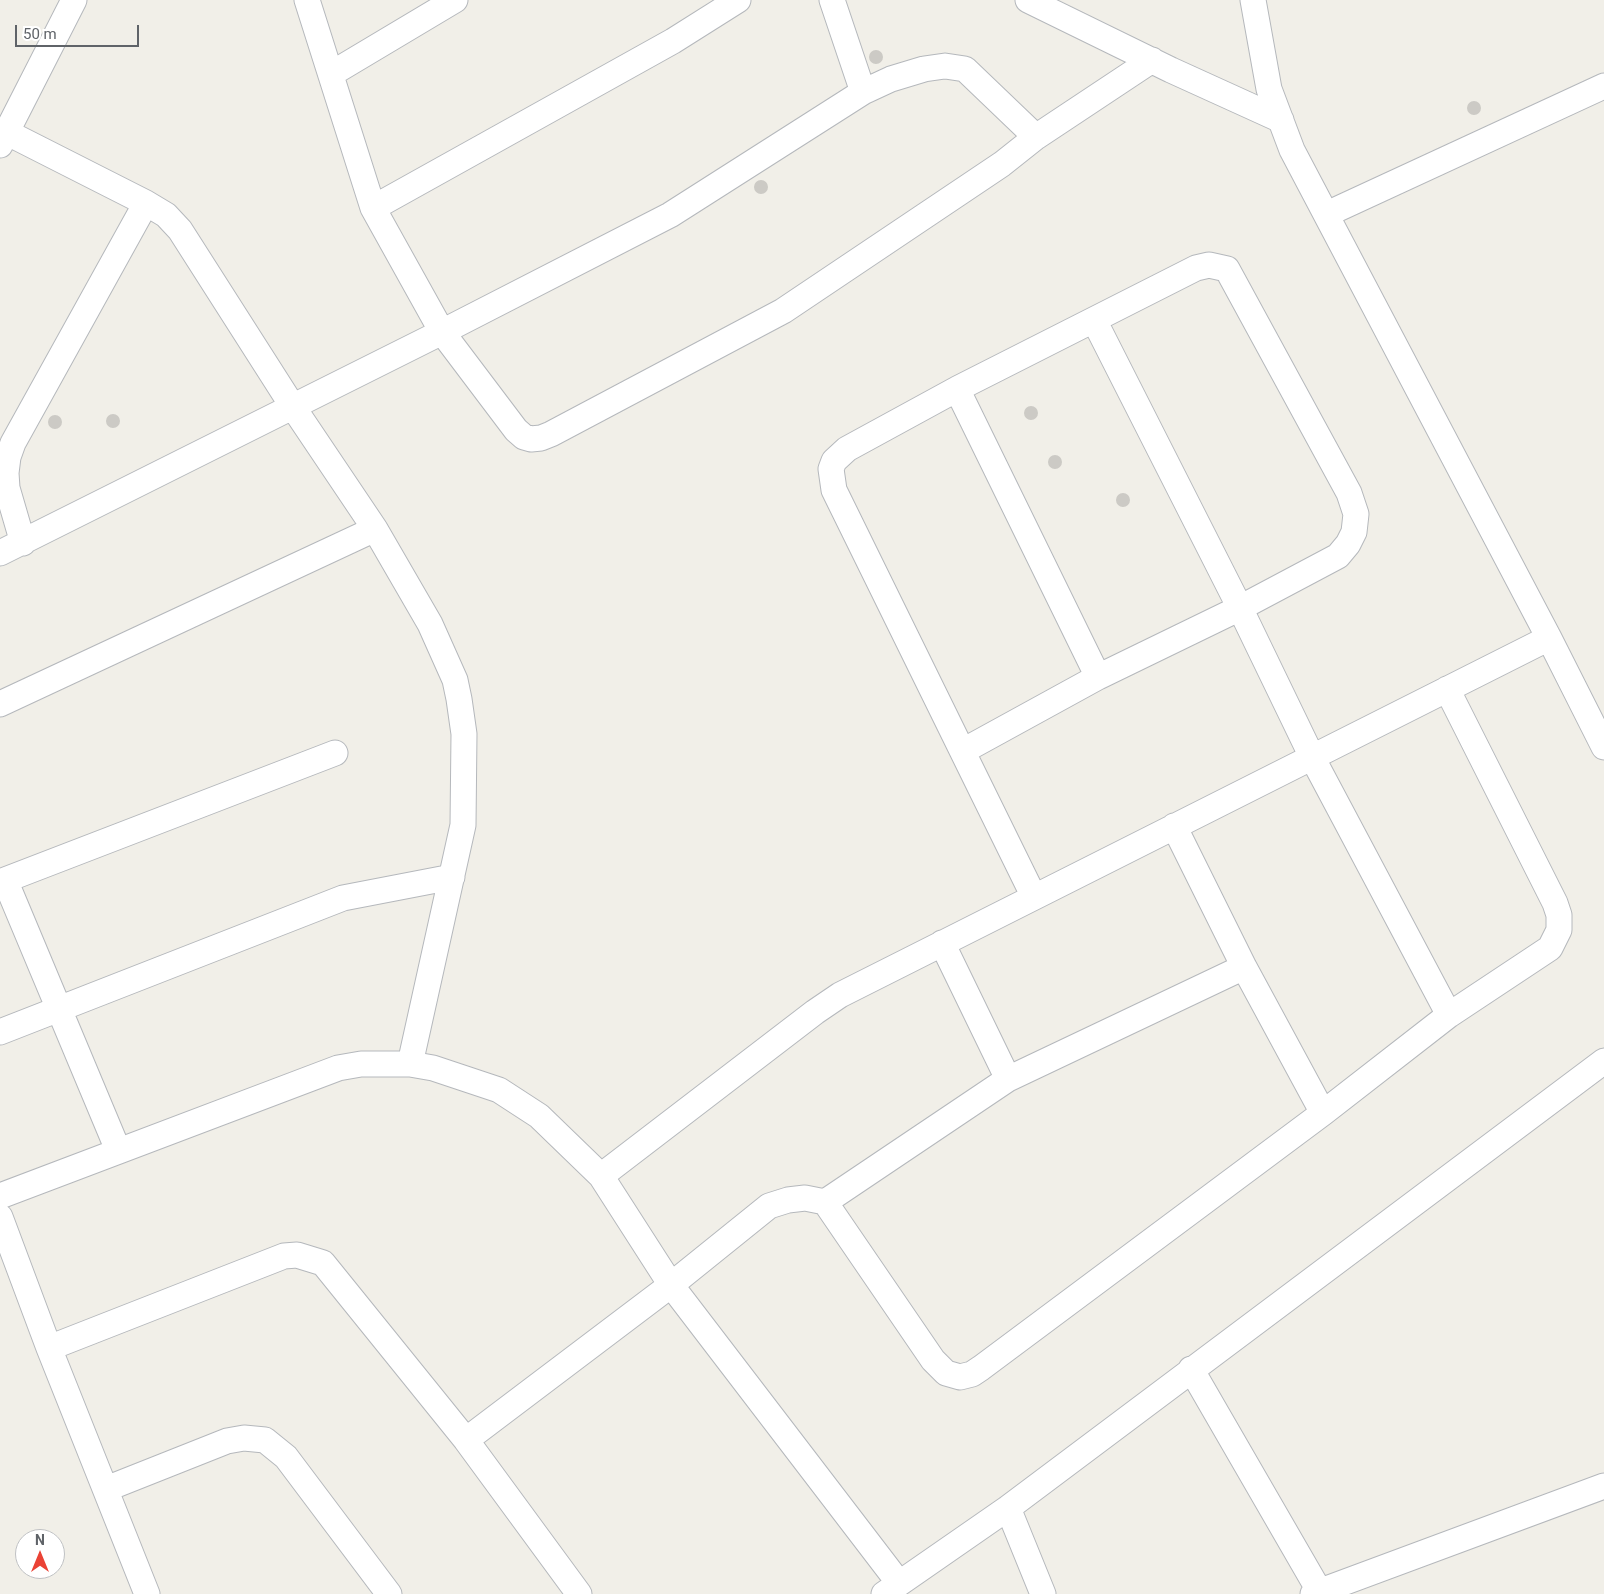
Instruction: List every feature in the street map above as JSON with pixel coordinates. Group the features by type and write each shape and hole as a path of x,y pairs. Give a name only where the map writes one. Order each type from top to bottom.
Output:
{"street":[{"path":"74,0 3,138 146,203 166,215 180,230 293,407 375,529 430,624 455,680 464,734 463,825 410,1064"},
{"path":"308,0 372,208 442,332 516,430 524,437 531,439 541,438 569,425 784,311 1002,164 1036,137 1152,60"},
{"path":"331,74 455,0"},
{"path":"372,208 673,41 738,0"},
{"path":"832,0 862,92"},
{"path":"1028,0 1280,120"},
{"path":"1253,0 1269,89 1292,150 1549,638 1604,747"},
{"path":"0,553 442,332 670,215 862,92 891,79 924,69 945,66 965,69 1036,137"},
{"path":"1327,214 1604,86"},
{"path":"23,543 7,488 8,457 13,443 146,203"},
{"path":"963,751 1098,676 1240,608 1338,556 1348,544 1354,532 1356,514 1349,493 1227,269 1209,265 1196,268 957,389 847,449 834,461 831,469 831,480 834,490 1034,897"},
{"path":"1094,320 1240,608 1312,757 1449,1015"},
{"path":"957,389 1098,676"},
{"path":"0,704 375,529"},
{"path":"601,1176 822,1008 870,979 1549,638"},
{"path":"466,1440 671,1285 769,1206 788,1200 805,1198 825,1202 933,1360 946,1373 960,1377 972,1374 1323,1113 1449,1015 1550,948 1559,930 1559,915 1556,903 1447,689"},
{"path":"118,1150 59,1008 2,881 335,753"},
{"path":"1174,826 1244,967 1323,1113"},
{"path":"0,1032 343,898 452,877"},
{"path":"942,943 1008,1080"},
{"path":"825,1202 1008,1080 1244,967"},
{"path":"0,1196 338,1068 361,1064 410,1064 433,1068 499,1090 539,1116 601,1176 671,1285 892,1589 1008,1508 1191,1369 1604,1062"},
{"path":"0,1217 147,1594"},
{"path":"50,1348 284,1256 297,1255 312,1258 323,1263 466,1440 579,1594"},
{"path":"1191,1369 1318,1593 1604,1486"},
{"path":"106,1490 227,1441 244,1438 265,1440 286,1457 390,1594"},
{"path":"1008,1508 1043,1594"}],"building":[{"path":"876,50 881,52 883,57 881,62 876,64 871,62 869,57 871,52"},
{"path":"1474,101 1479,103 1481,108 1479,113 1474,115 1469,113 1467,108 1469,103"},
{"path":"761,180 766,182 768,187 766,192 761,194 756,192 754,187 756,182"},
{"path":"1031,406 1036,408 1038,413 1036,418 1031,420 1026,418 1024,413 1026,408"},
{"path":"113,414 118,416 120,421 118,426 113,428 108,426 106,421 108,416"},
{"path":"55,415 60,417 62,422 60,427 55,429 50,427 48,422 50,417"},
{"path":"1055,455 1060,457 1062,462 1060,467 1055,469 1050,467 1048,462 1050,457"},
{"path":"1123,493 1128,495 1130,500 1128,505 1123,507 1118,505 1116,500 1118,495"}]}
